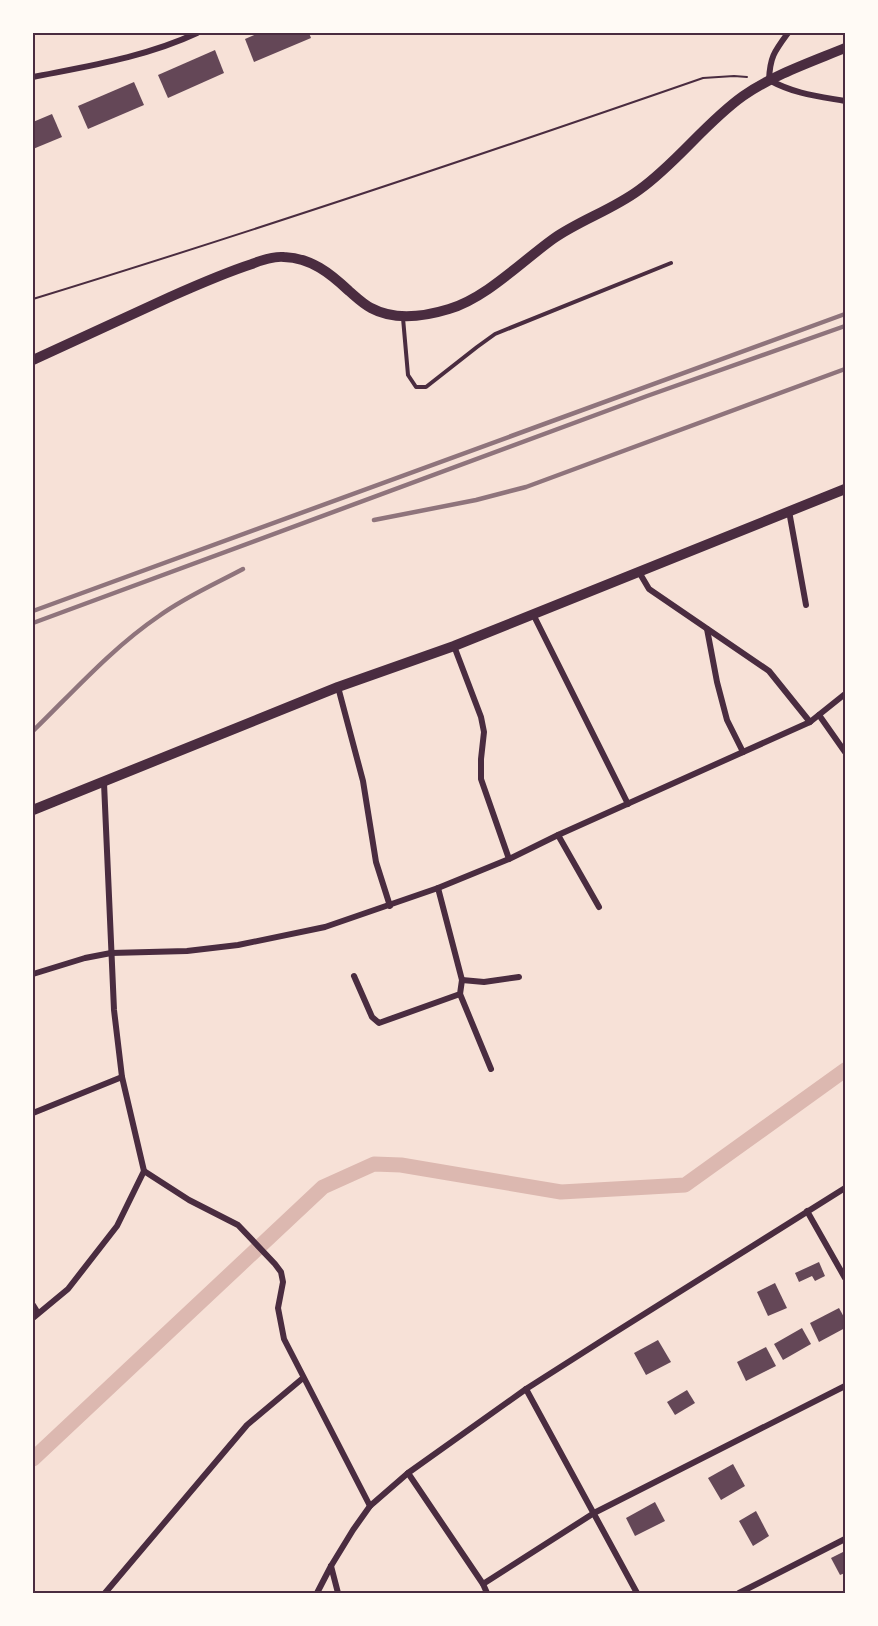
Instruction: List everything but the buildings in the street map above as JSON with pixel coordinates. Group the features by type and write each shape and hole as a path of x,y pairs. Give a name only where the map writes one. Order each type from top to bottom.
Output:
{"street":[{"path":"33,77 104,62 177,42 197,33"},
{"path":"769,80 770,62 775,50 788,33"},
{"path":"33,360 222,273 266,259 282,257 315,264 331,274 370,308 385,314 403,317 423,316 450,309 475,298 555,238 639,191 743,96 769,80 845,48"},
{"path":"769,80 800,94 845,101"},
{"path":"33,810 338,687 454,645 845,489"},
{"path":"789,511 806,606"},
{"path":"639,572 649,589 769,671 810,722"},
{"path":"533,614 628,804"},
{"path":"707,629 727,720 743,752"},
{"path":"454,645 481,717 484,732 481,779 509,860"},
{"path":"338,687 363,780 376,862 390,906"},
{"path":"33,974 85,958 111,953 187,951 238,945 325,927 390,906 509,860 558,835 810,722 845,694"},
{"path":"819,715 845,752"},
{"path":"33,1305 35,1316 68,1289 117,1226 144,1171 122,1077 114,1010 104,783"},
{"path":"558,835 599,907"},
{"path":"438,888 462,980 460,994 491,1069"},
{"path":"354,976 372,1017 378,1023 460,994"},
{"path":"462,980 484,982 519,977"},
{"path":"33,1113 122,1077"},
{"path":"144,1171 189,1200 238,1225 281,1272 283,1282 278,1308 284,1339 370,1506"},
{"path":"317,1593 331,1566 370,1506 408,1473 526,1389 845,1188"},
{"path":"807,1211 845,1278"},
{"path":"105,1593 247,1425 303,1378"},
{"path":"483,1584 594,1513 845,1386"},
{"path":"526,1389 637,1593"},
{"path":"408,1473 487,1593"},
{"path":"740,1593 845,1539"},
{"path":"331,1566 338,1593"}],"lane":[{"path":"403,317 408,375 416,387 426,387 495,334 671,263"}],"path":[{"path":"33,299 209,245 703,78 746,77"}],"waterway":[{"path":"33,1459 323,1187 374,1164 401,1165 561,1192 685,1185 845,1070"}],"railway":[{"path":"33,611 845,314"},
{"path":"33,623 647,396 845,326"},
{"path":"374,520 476,500 526,487 845,369"},
{"path":"33,731 125,642 169,609 243,569"}]}
